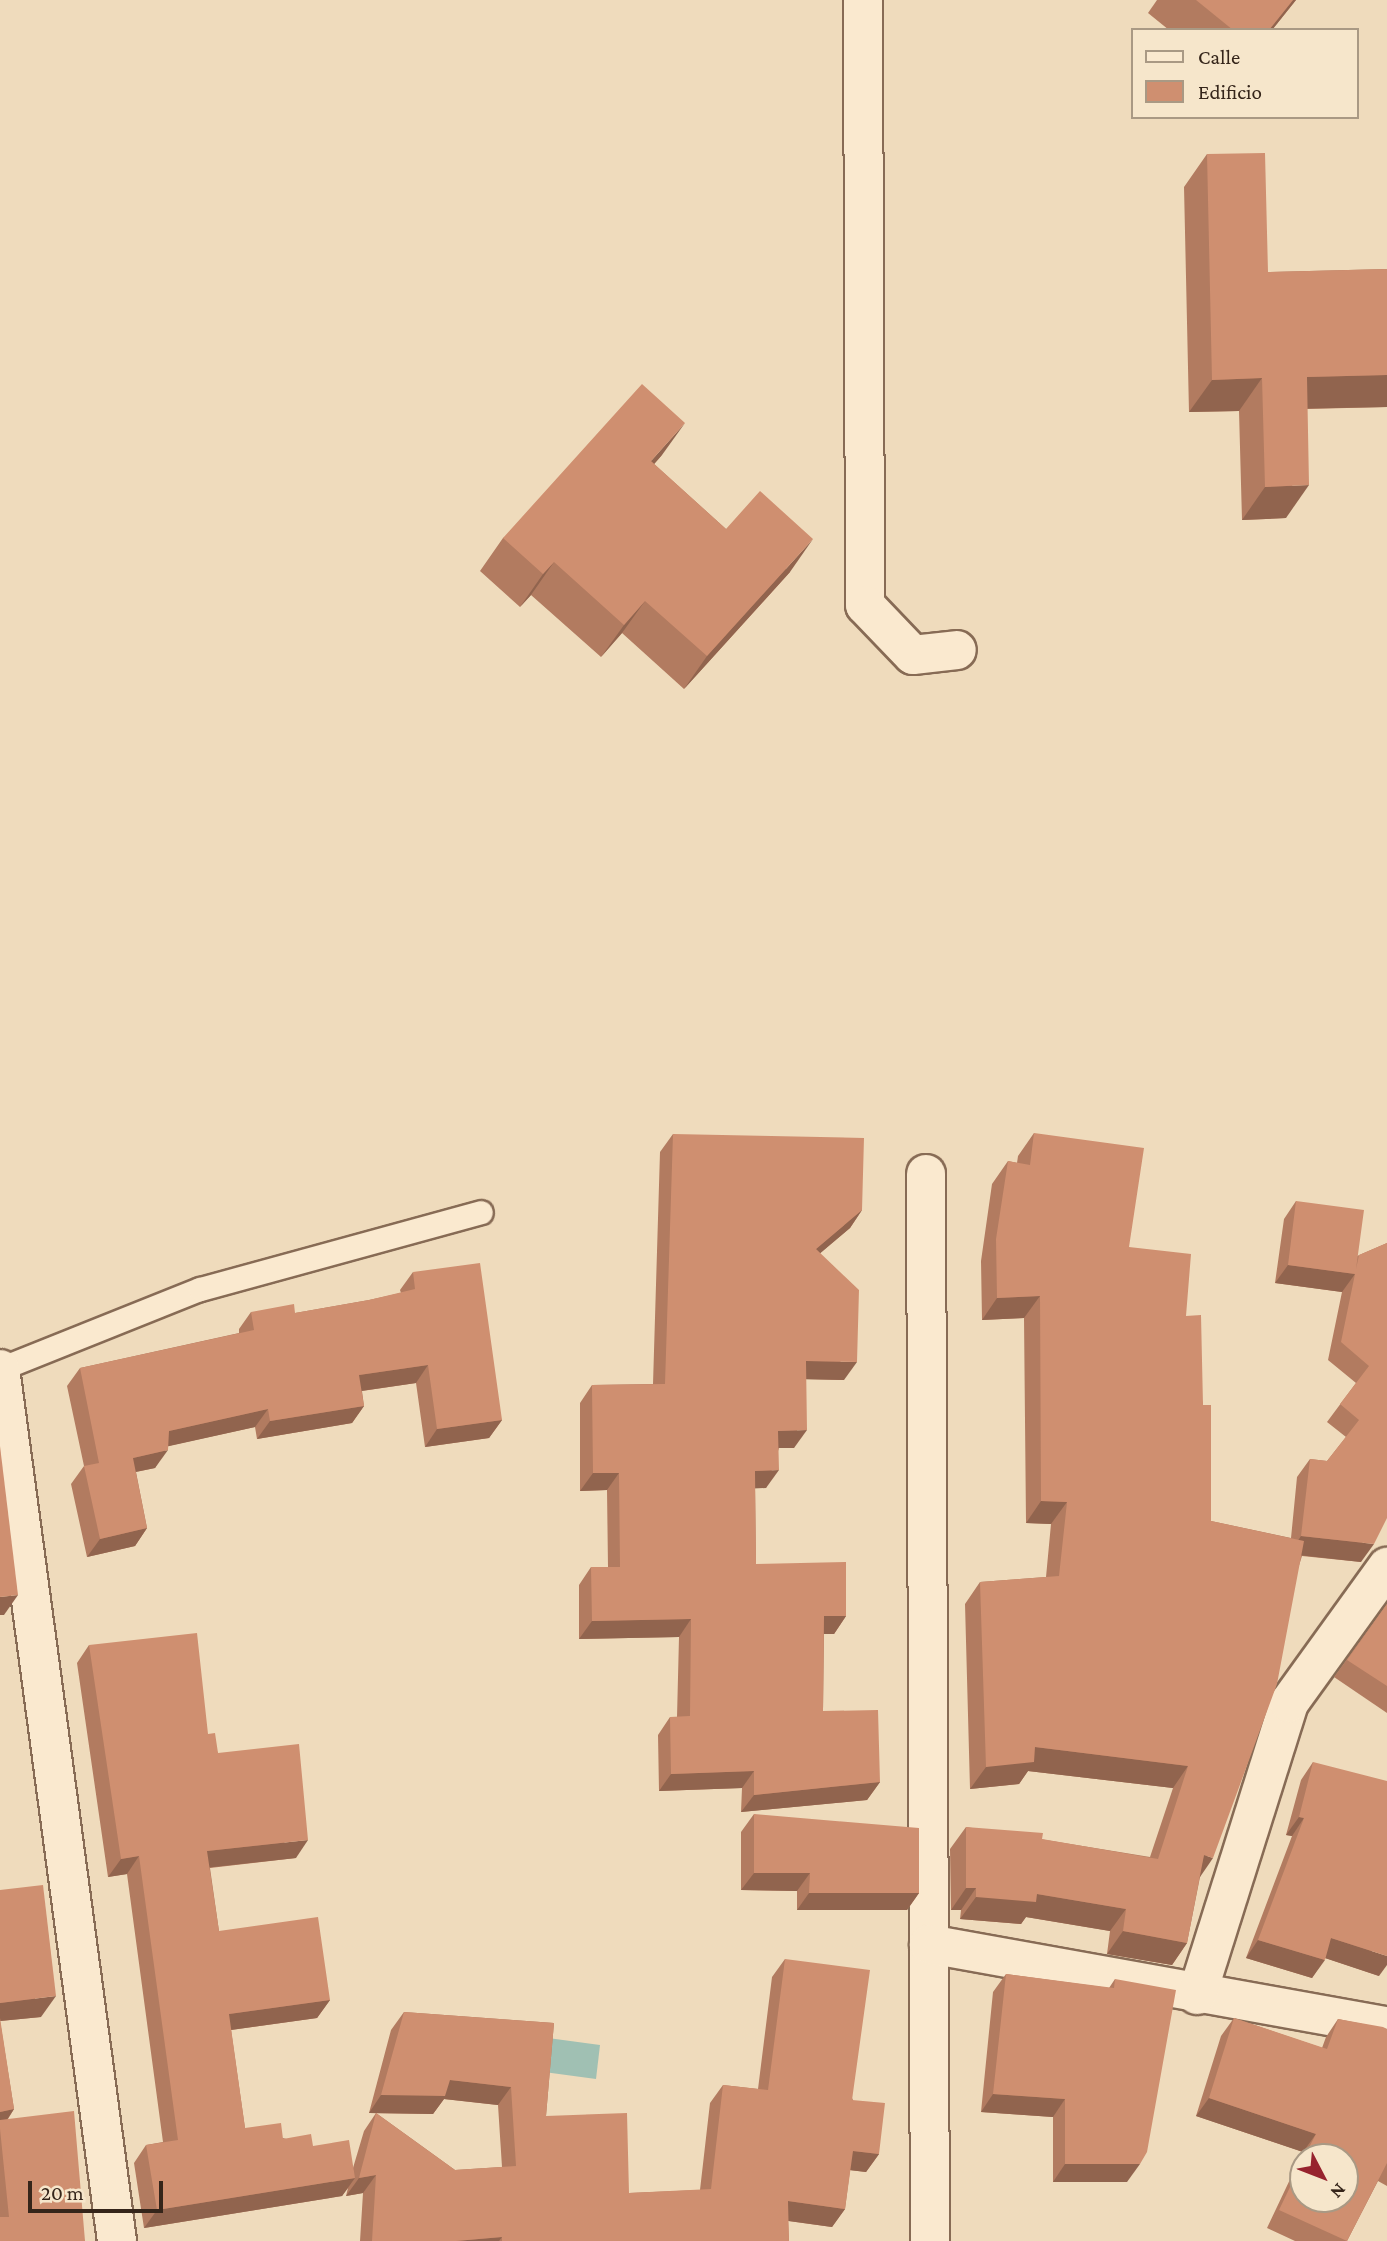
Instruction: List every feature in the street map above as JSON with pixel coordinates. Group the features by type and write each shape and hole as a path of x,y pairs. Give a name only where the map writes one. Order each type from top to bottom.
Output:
{"street":[{"path":"863,0 865,605 914,655 957,650"},
{"path":"926,1174 930,2241"},
{"path":"1,1368 117,2241"},
{"path":"1197,1996 1289,1703 1387,1567"},
{"path":"929,1944 1197,1996 1387,2026"}],"lane":[{"path":"1,1368 200,1289 481,1212"}],"shaded area":[{"path":"548,2038 600,2045 596,2079 544,2072"}],"building":[{"path":"1196,0 1293,0 1271,28 1231,28"},
{"path":"1265,153 1268,272 1387,269 1387,375 1307,377 1309,485 1265,487 1262,378 1212,380 1207,154"},
{"path":"642,384 685,423 651,461 726,529 760,491 813,539 707,656 645,601 624,625 554,562 543,574 503,538"},
{"path":"1034,1133 1144,1148 1129,1247 1191,1254 1186,1316 1201,1315 1203,1405 1211,1405 1211,1521 1304,1541 1277,1684 1213,1858 1204,1855 1187,1943 1123,1931 1126,1909 1037,1894 1036,1902 976,1897 976,1888 966,1888 966,1827 1043,1833 1042,1839 1158,1859 1188,1766 1035,1747 1034,1762 986,1767 980,1582 1059,1576 1067,1502 1041,1501 1040,1296 997,1298 996,1239 1008,1161 1030,1165"},
{"path":"673,1134 864,1138 862,1210 816,1249 859,1290 857,1362 806,1361 807,1430 778,1431 779,1470 755,1471 756,1564 846,1562 846,1616 824,1616 823,1711 878,1710 880,1782 754,1795 754,1771 671,1774 670,1717 690,1716 691,1619 592,1621 591,1567 620,1567 619,1473 593,1473 592,1385 665,1384"},
{"path":"1296,1201 1364,1210 1356,1269 1359,1255 1387,1243 1387,1518 1374,1544 1301,1536 1310,1459 1327,1461 1359,1420 1340,1404 1369,1366 1341,1342 1355,1274 1288,1265"},
{"path":"480,1263 502,1420 437,1429 428,1365 359,1375 364,1406 270,1421 268,1409 169,1431 168,1450 133,1458 147,1528 100,1539 84,1466 99,1463 80,1368 254,1330 251,1312 294,1304 295,1313 369,1300 415,1289 413,1272"},
{"path":"0,1446 18,1595 0,1597"},
{"path":"1387,1604 1387,1686 1347,1660"},
{"path":"197,1633 208,1734 215,1733 218,1753 299,1744 308,1840 207,1851 219,1931 318,1917 330,2000 229,2014 245,2128 281,2123 283,2139 311,2134 313,2146 349,2140 355,2178 157,2210 146,2145 178,2140 139,1856 121,1859 89,1645"},
{"path":"1313,1762 1387,1781 1387,1956 1331,1938 1325,1960 1258,1940 1304,1818 1299,1817"},
{"path":"754,1814 919,1828 919,1893 809,1893 810,1873 754,1873"},
{"path":"43,1885 56,1996 0,2003 0,1890"},
{"path":"785,1959 870,1970 852,2100 885,2103 879,2154 853,2151 845,2209 788,2201 789,2241 502,2241 502,2237 456,2241 372,2241 376,2175 359,2178 376,2113 455,2170 516,2166 511,2087 450,2080 445,2096 381,2095 404,2012 554,2023 546,2116 627,2113 629,2193 711,2189 723,2085 768,2090"},
{"path":"1006,1974 1114,1988 1115,1979 1176,1990 1147,2152 1140,2164 1065,2164 1065,2099 993,2094"},
{"path":"0,2018 14,2109 0,2112"},
{"path":"1234,2018 1327,2049 1338,2019 1387,2029 1387,2163 1347,2241 1279,2210 1289,2189 1289,2213 1359,2213 1359,2143 1311,2143 1316,2134 1209,2098"},
{"path":"74,2111 85,2241 0,2241 0,2217 9,2217 0,2120"}]}
